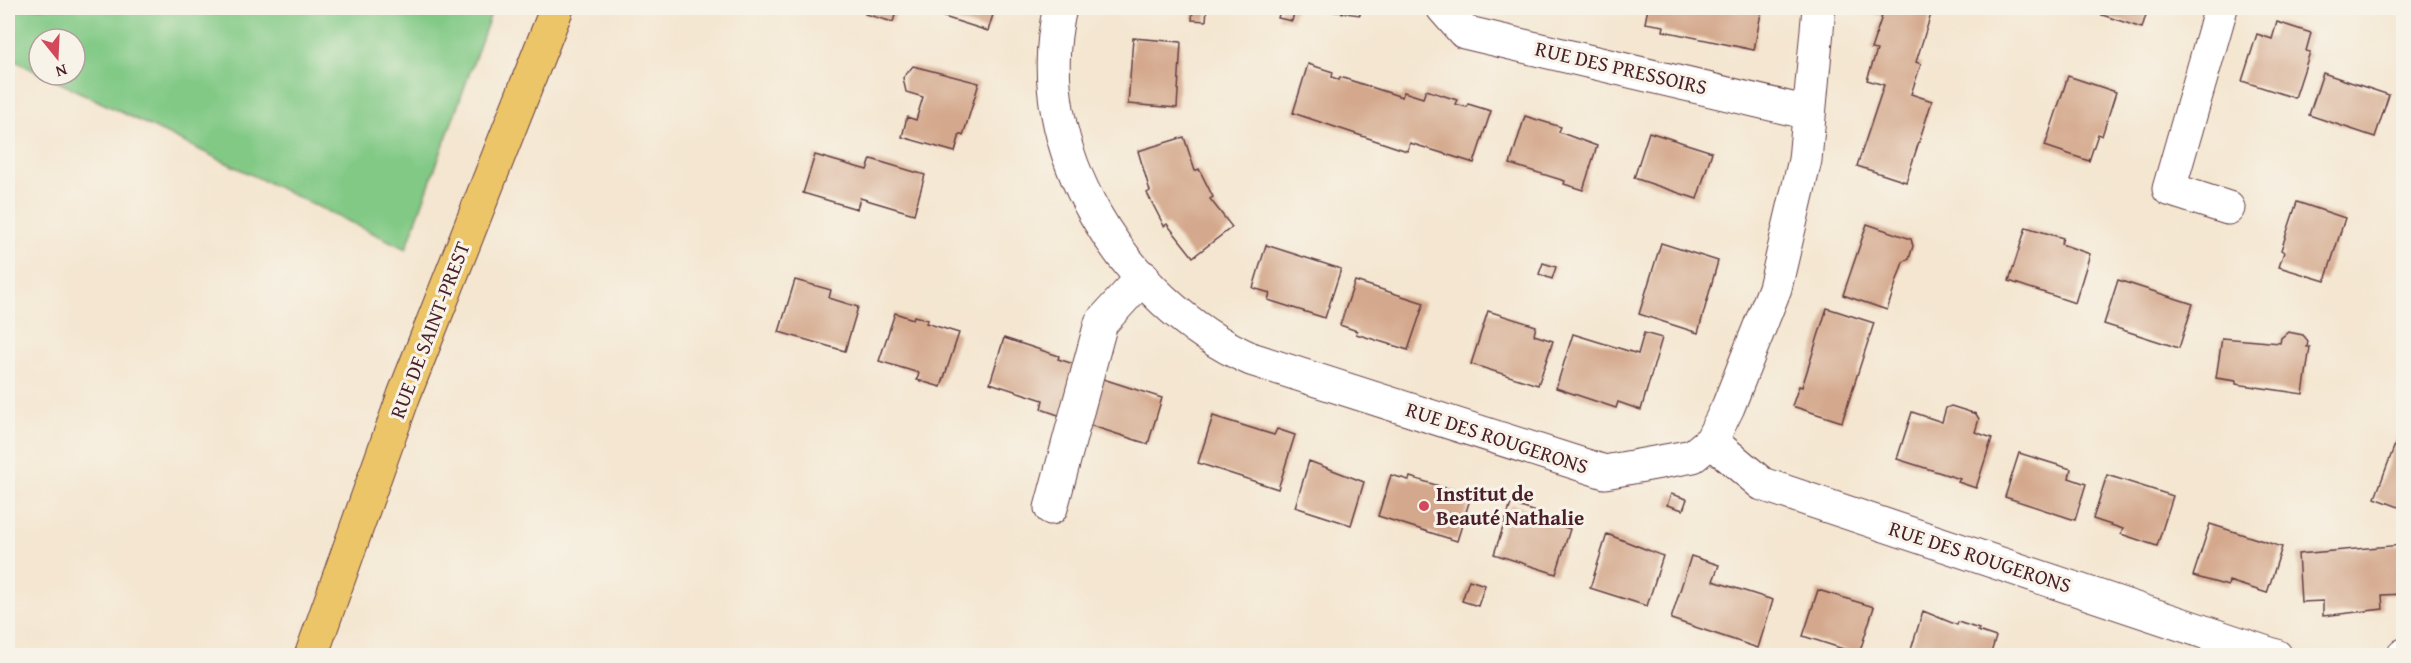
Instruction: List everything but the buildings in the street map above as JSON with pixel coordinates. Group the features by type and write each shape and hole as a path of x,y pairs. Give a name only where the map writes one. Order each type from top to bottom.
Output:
{"main road":[{"name":"RUE DE SAINT-PREST","path":"311,655 404,395 557,8"}],"street":[{"name":"RUE DES ROUGERONS","path":"1060,8 1054,44 1053,70 1056,100 1072,166 1103,226 1143,277 1200,332 1251,359 1605,472 1693,456 1711,441 1762,484 2276,656"},
{"name":"RUE DES PRESSOIRS","path":"1443,8 1464,32 1809,113"},
{"path":"1711,441 1728,407 1775,288 1805,160 1819,8"},
{"path":"2221,8 2169,189 2228,208"},
{"path":"1051,507 1101,323 1143,277"}],"green space":[{"path":"8,8 493,8 406,249 69,87 87,87 87,27 27,27 27,67 8,57"}],"place":[{"name":"Institut de Beauté Nathalie","path":"1424,506"}]}
